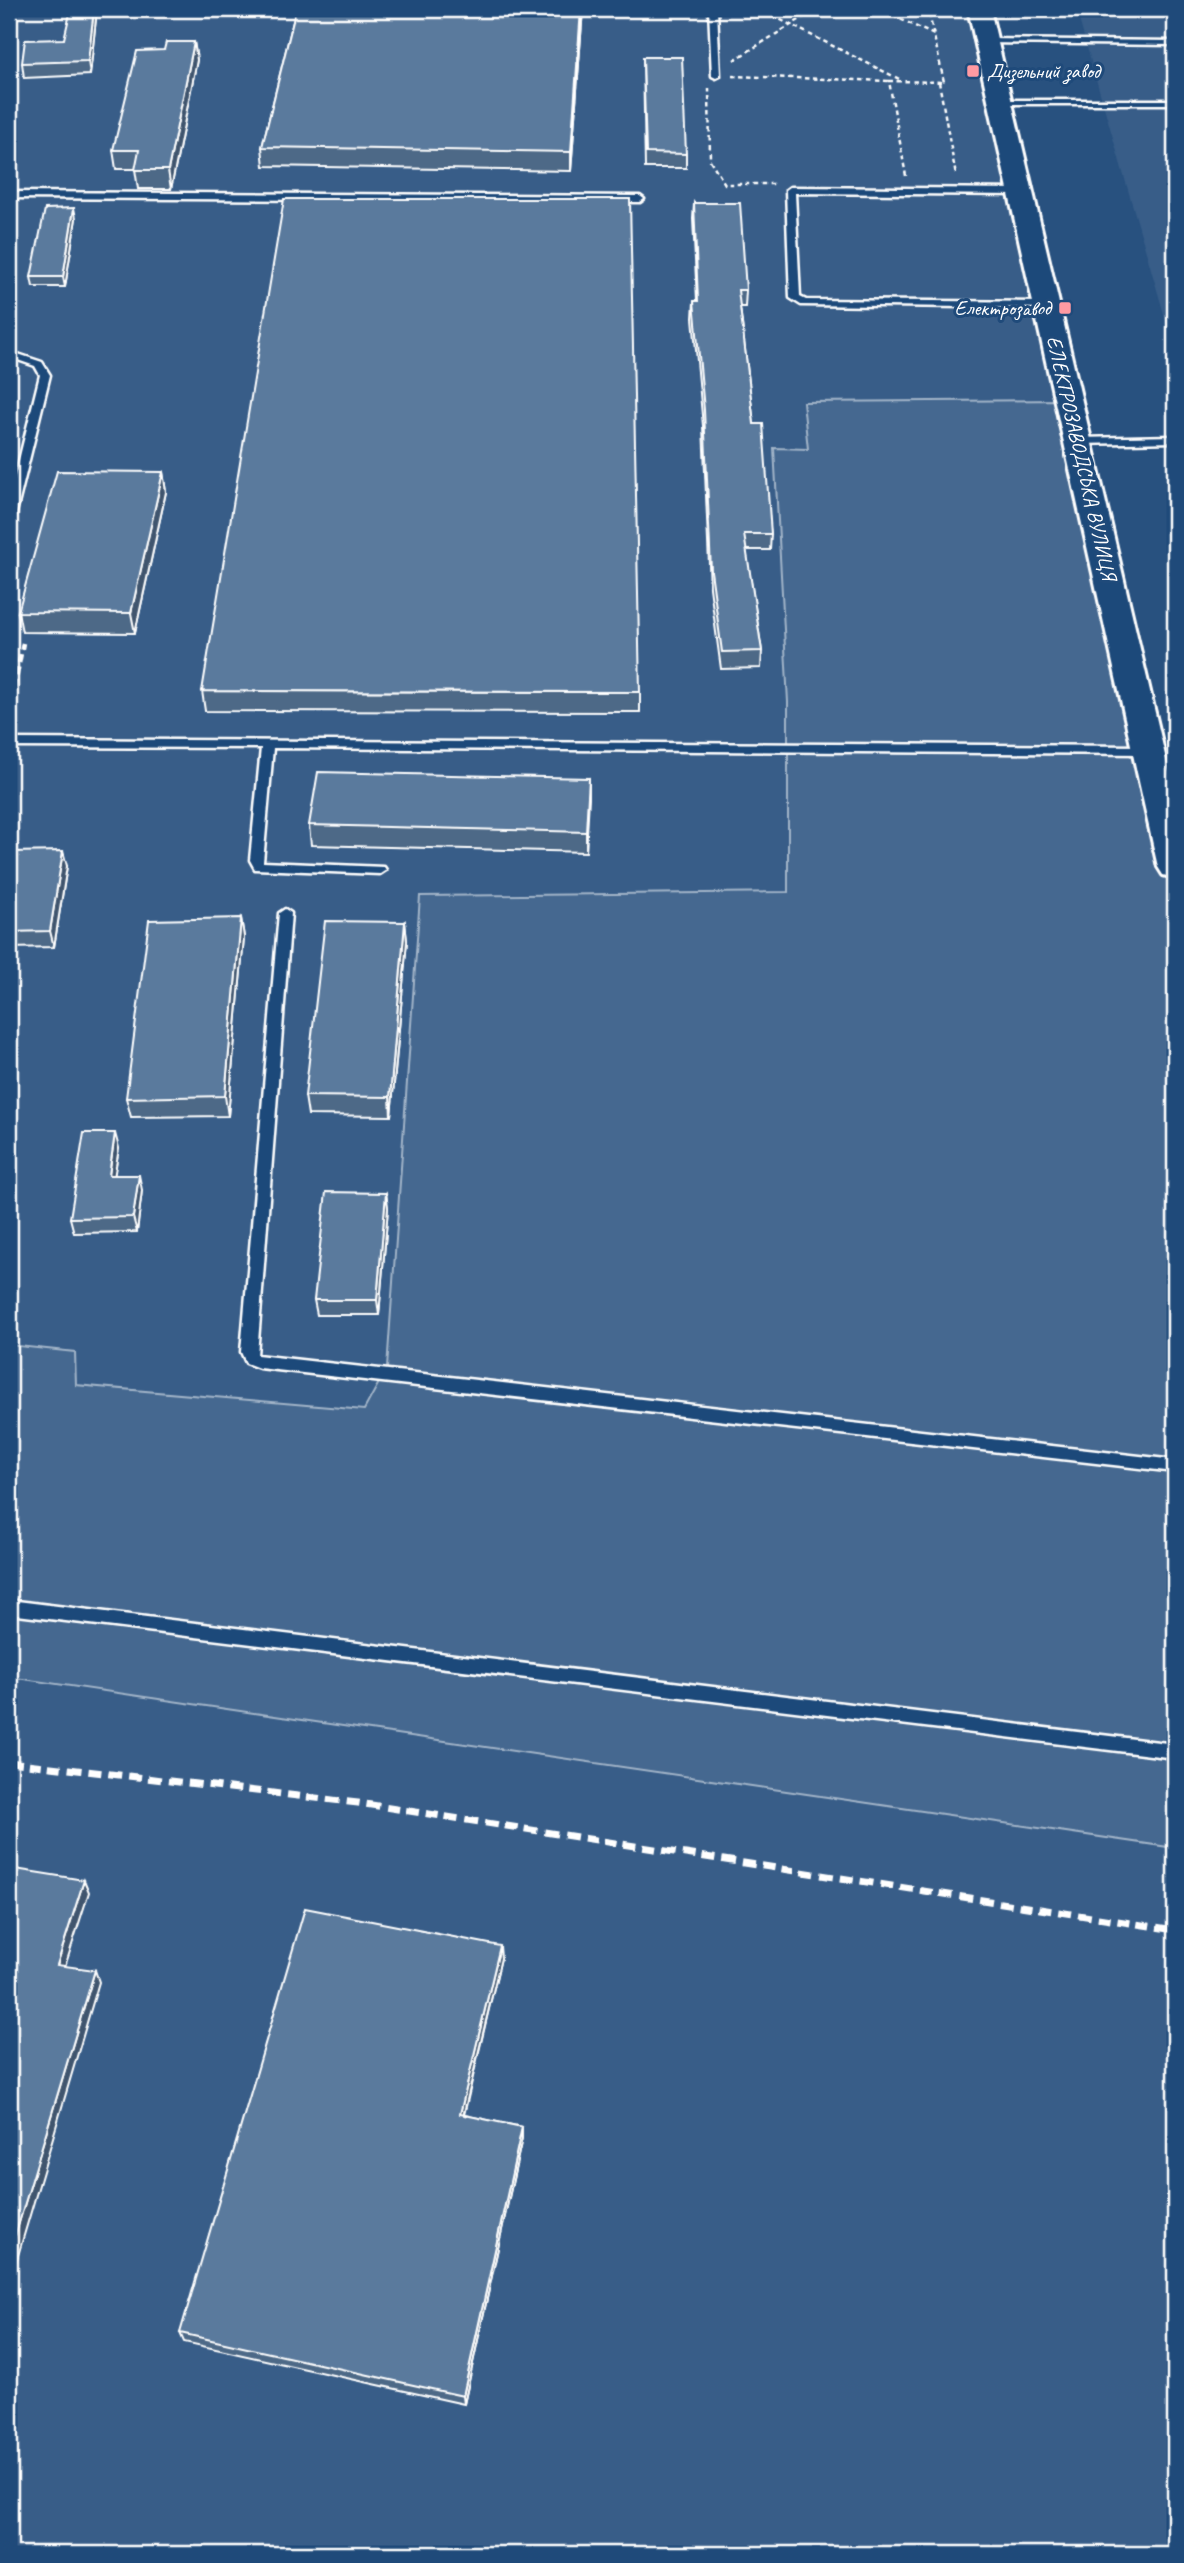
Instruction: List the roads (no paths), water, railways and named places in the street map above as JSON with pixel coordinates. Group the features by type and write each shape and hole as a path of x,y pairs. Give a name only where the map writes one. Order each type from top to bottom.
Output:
{"main road":[{"name":"ЕЛЕКТРОЗАВОДСЬКА ВУЛИЦЯ","path":"979,9 1175,867"}],"lane":[{"path":"713,9 716,74"},
{"path":"986,41 1175,43"},
{"path":"1000,102 1175,102"},
{"path":"1021,192 790,190 795,298 798,302 1047,305"},
{"path":"9,195 640,199"},
{"path":"9,354 39,364 45,375 9,521"},
{"path":"1078,441 1175,439"},
{"path":"9,743 267,747 1148,750"},
{"path":"267,747 256,860 259,866 380,870"},
{"path":"285,913 248,1352 251,1359 1175,1466"},
{"path":"9,1606 1175,1751"}],"railway":[{"path":"9,716 23,643"},
{"path":"9,1762 358,1803 1175,1930"}],"place":[{"name":"Дизельний завод","path":"973,71"},
{"name":"Електрозавод","path":"1065,308"}]}
